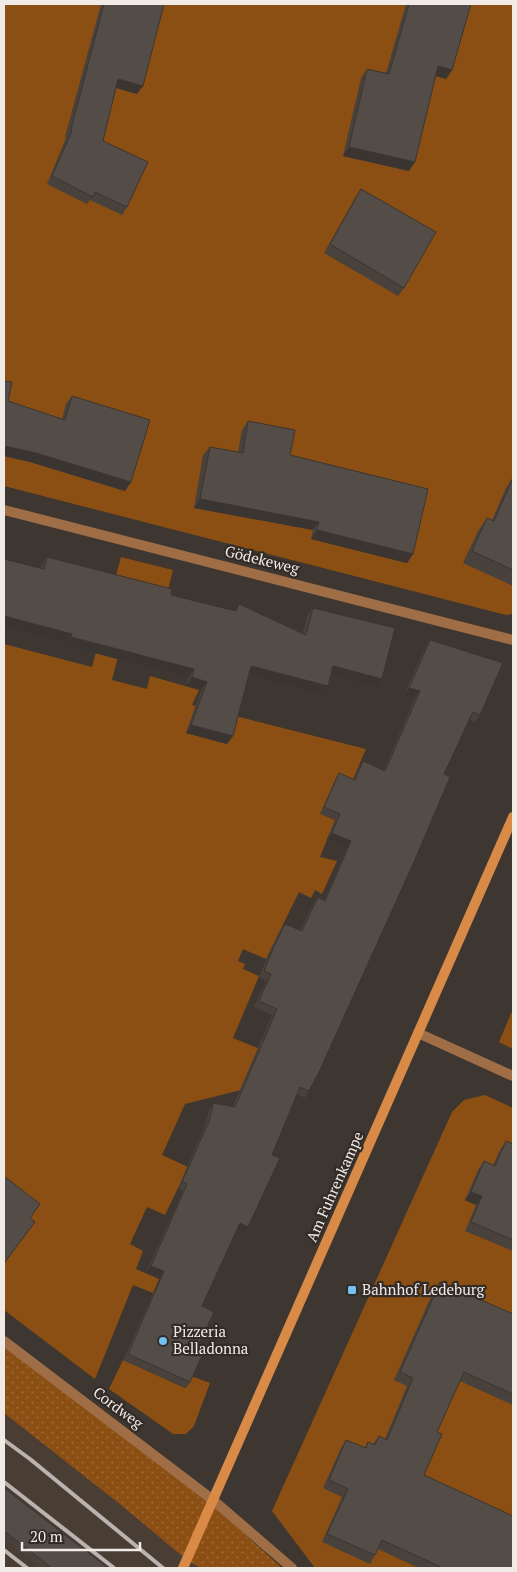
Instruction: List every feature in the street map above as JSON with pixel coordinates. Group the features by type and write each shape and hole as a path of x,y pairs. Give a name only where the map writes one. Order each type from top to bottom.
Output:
{"street":[{"name":"Gödekeweg","path":"4,510 513,640"},
{"name":"Am Fuhrenkampe","path":"183,1568 513,817"},
{"path":"418,1033 513,1076"},
{"name":"Cordweg","path":"4,1341 213,1500 292,1568"}],"shaded area":[{"path":"4,4 513,4 513,614 506,615 4,486"},
{"path":"121,557 173,570 166,598 135,590 112,680 147,689 150,676 199,690 192,705 366,749 350,786 320,813 335,820 320,857 337,861 322,894 315,890 311,898 299,892 266,959 243,949 238,961 245,964 243,969 259,976 233,1038 272,1054 241,1090 185,1104 162,1155 188,1167 165,1215 147,1207 130,1244 143,1251 136,1269 159,1279 153,1293 133,1285 95,1379 4,1310 4,1264 31,1227 4,1206 4,644 92,667"},
{"path":"513,1009 513,1049 499,1042"},
{"path":"485,1095 513,1108 513,1568 315,1568 272,1511 452,1112 464,1100"},
{"path":"4,1341 215,1507 282,1568 201,1568 187,1560 121,1505 4,1413"},
{"path":"123,1360 185,1388 191,1376 210,1383 194,1426 186,1434 173,1434 109,1389"},
{"path":"4,1413 121,1505 210,1568 4,1568"}],"building":[{"path":"104,4 164,4 143,86 118,79 103,141 148,162 127,207 95,192 93,197 52,176 72,131"},
{"path":"409,4 471,4 452,70 438,66 415,162 349,147 367,69 389,74"},
{"path":"361,189 436,232 404,288 330,244"},
{"path":"4,381 12,382 8,401 65,420 72,396 150,420 131,482 36,453 4,446"},
{"path":"248,421 295,430 290,455 428,489 413,554 317,530 319,522 200,499 210,447 243,453"},
{"path":"513,478 513,570 472,551 487,518 494,521"},
{"path":"47,557 172,589 171,595 236,611 239,604 306,635 313,608 395,628 382,679 333,666 328,686 251,666 233,736 191,725 207,682 192,677 194,669 71,637 72,634 4,616 4,559 44,569"},
{"path":"430,640 503,663 480,715 473,712 444,774 450,777 414,862 319,1072 309,1091 300,1087 272,1155 280,1158 248,1227 240,1223 202,1306 214,1312 199,1344 206,1347 190,1382 128,1354 164,1271 151,1266 187,1184 182,1182 210,1119 213,1103 235,1107 277,1009 259,1001 271,974 264,971 272,951 285,924 302,931 318,897 325,901 351,841 332,833 340,814 324,807 339,773 355,780 363,761 385,771 420,691 409,688"},
{"path":"506,1141 513,1144 513,1240 471,1222 482,1196 471,1192 484,1161 495,1166"},
{"path":"4,1176 40,1204 30,1218 35,1222 4,1263"},
{"path":"440,1282 513,1314 513,1394 464,1372 437,1432 442,1434 424,1475 513,1516 513,1568 443,1568 382,1540 375,1555 327,1534 348,1489 329,1480 346,1440 366,1448 368,1442 375,1445 379,1436 387,1440 413,1378 400,1372"},
{"path":"4,1488 108,1568 52,1568 4,1531"}],"railway":[{"path":"4,1440 30,1459 163,1568"},
{"path":"4,1482 114,1568"},
{"path":"4,1550 27,1568"}],"place":[{"name":"Bahnhof Ledeburg","path":"352,1290"},
{"name":"Pizzeria Belladonna","path":"163,1341"}]}
